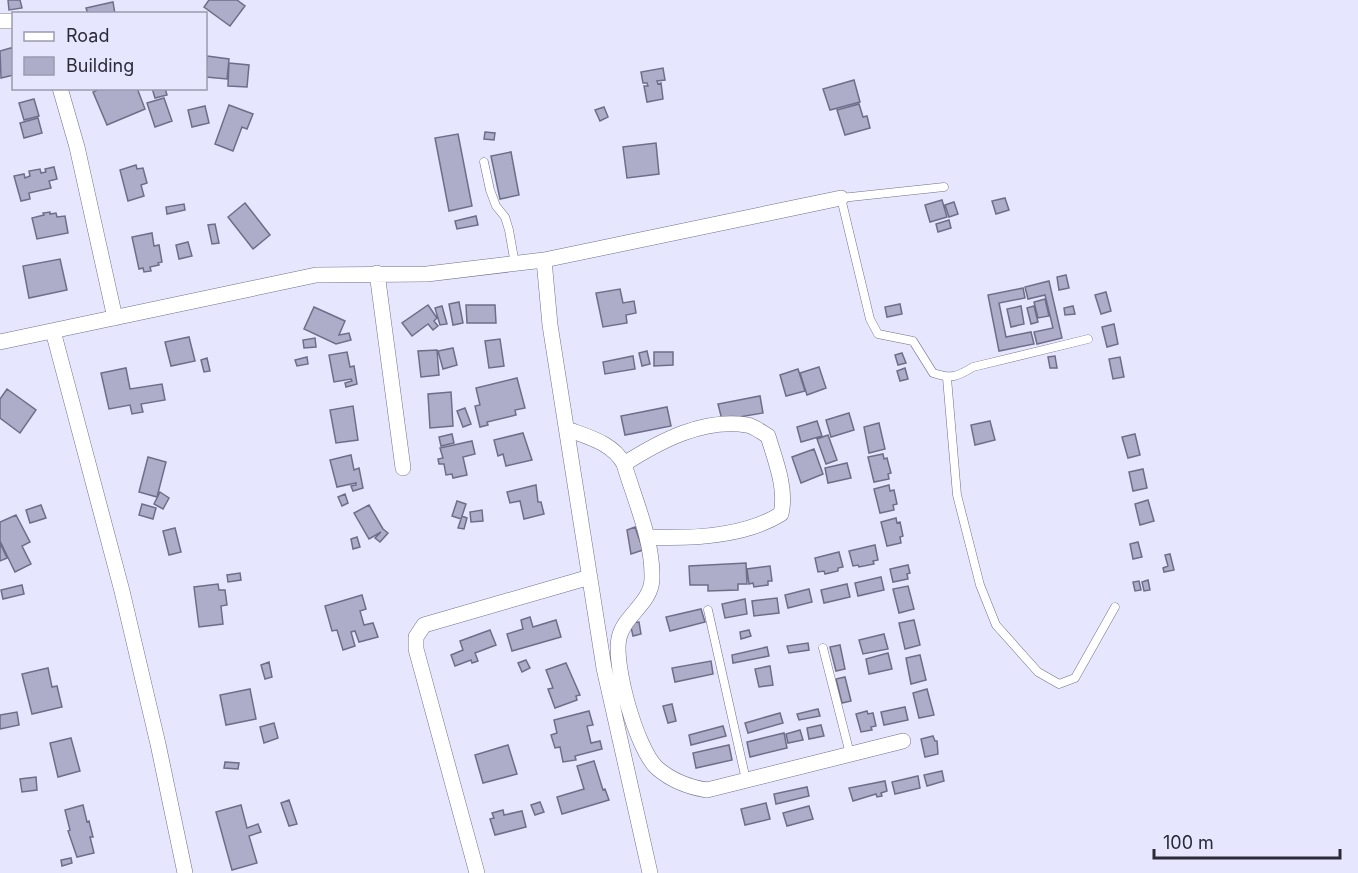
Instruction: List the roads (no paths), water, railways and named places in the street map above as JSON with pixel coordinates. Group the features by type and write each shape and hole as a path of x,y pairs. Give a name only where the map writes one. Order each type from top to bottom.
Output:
{"street":[{"path":"61,90 115,318"},
{"path":"0,342 316,275 427,274 544,260 841,198"},
{"path":"544,260 550,325 612,707 650,873"},
{"path":"377,273 403,468"},
{"path":"53,331 122,591 185,873"},
{"path":"624,464 647,449 690,430 723,425 749,425 768,436 774,455 784,501 781,514 766,523 712,535 647,537"},
{"path":"567,429 610,447 619,454 647,537 652,581 648,596 626,622 619,638 618,654 629,708 640,741 656,767 686,787 707,790 903,741"},
{"path":"477,873 416,649 416,637 423,625 590,576"}],"lane":[{"path":"484,162 496,206 505,217 509,230 515,264"},
{"path":"944,187 841,198 870,319 878,334 913,341 933,373 947,378 973,367 1088,339"},
{"path":"947,378 957,495 980,585 996,625 1038,672 1059,684 1075,678 1115,607"},
{"path":"708,610 746,780"},
{"path":"824,648 850,754"}]}
